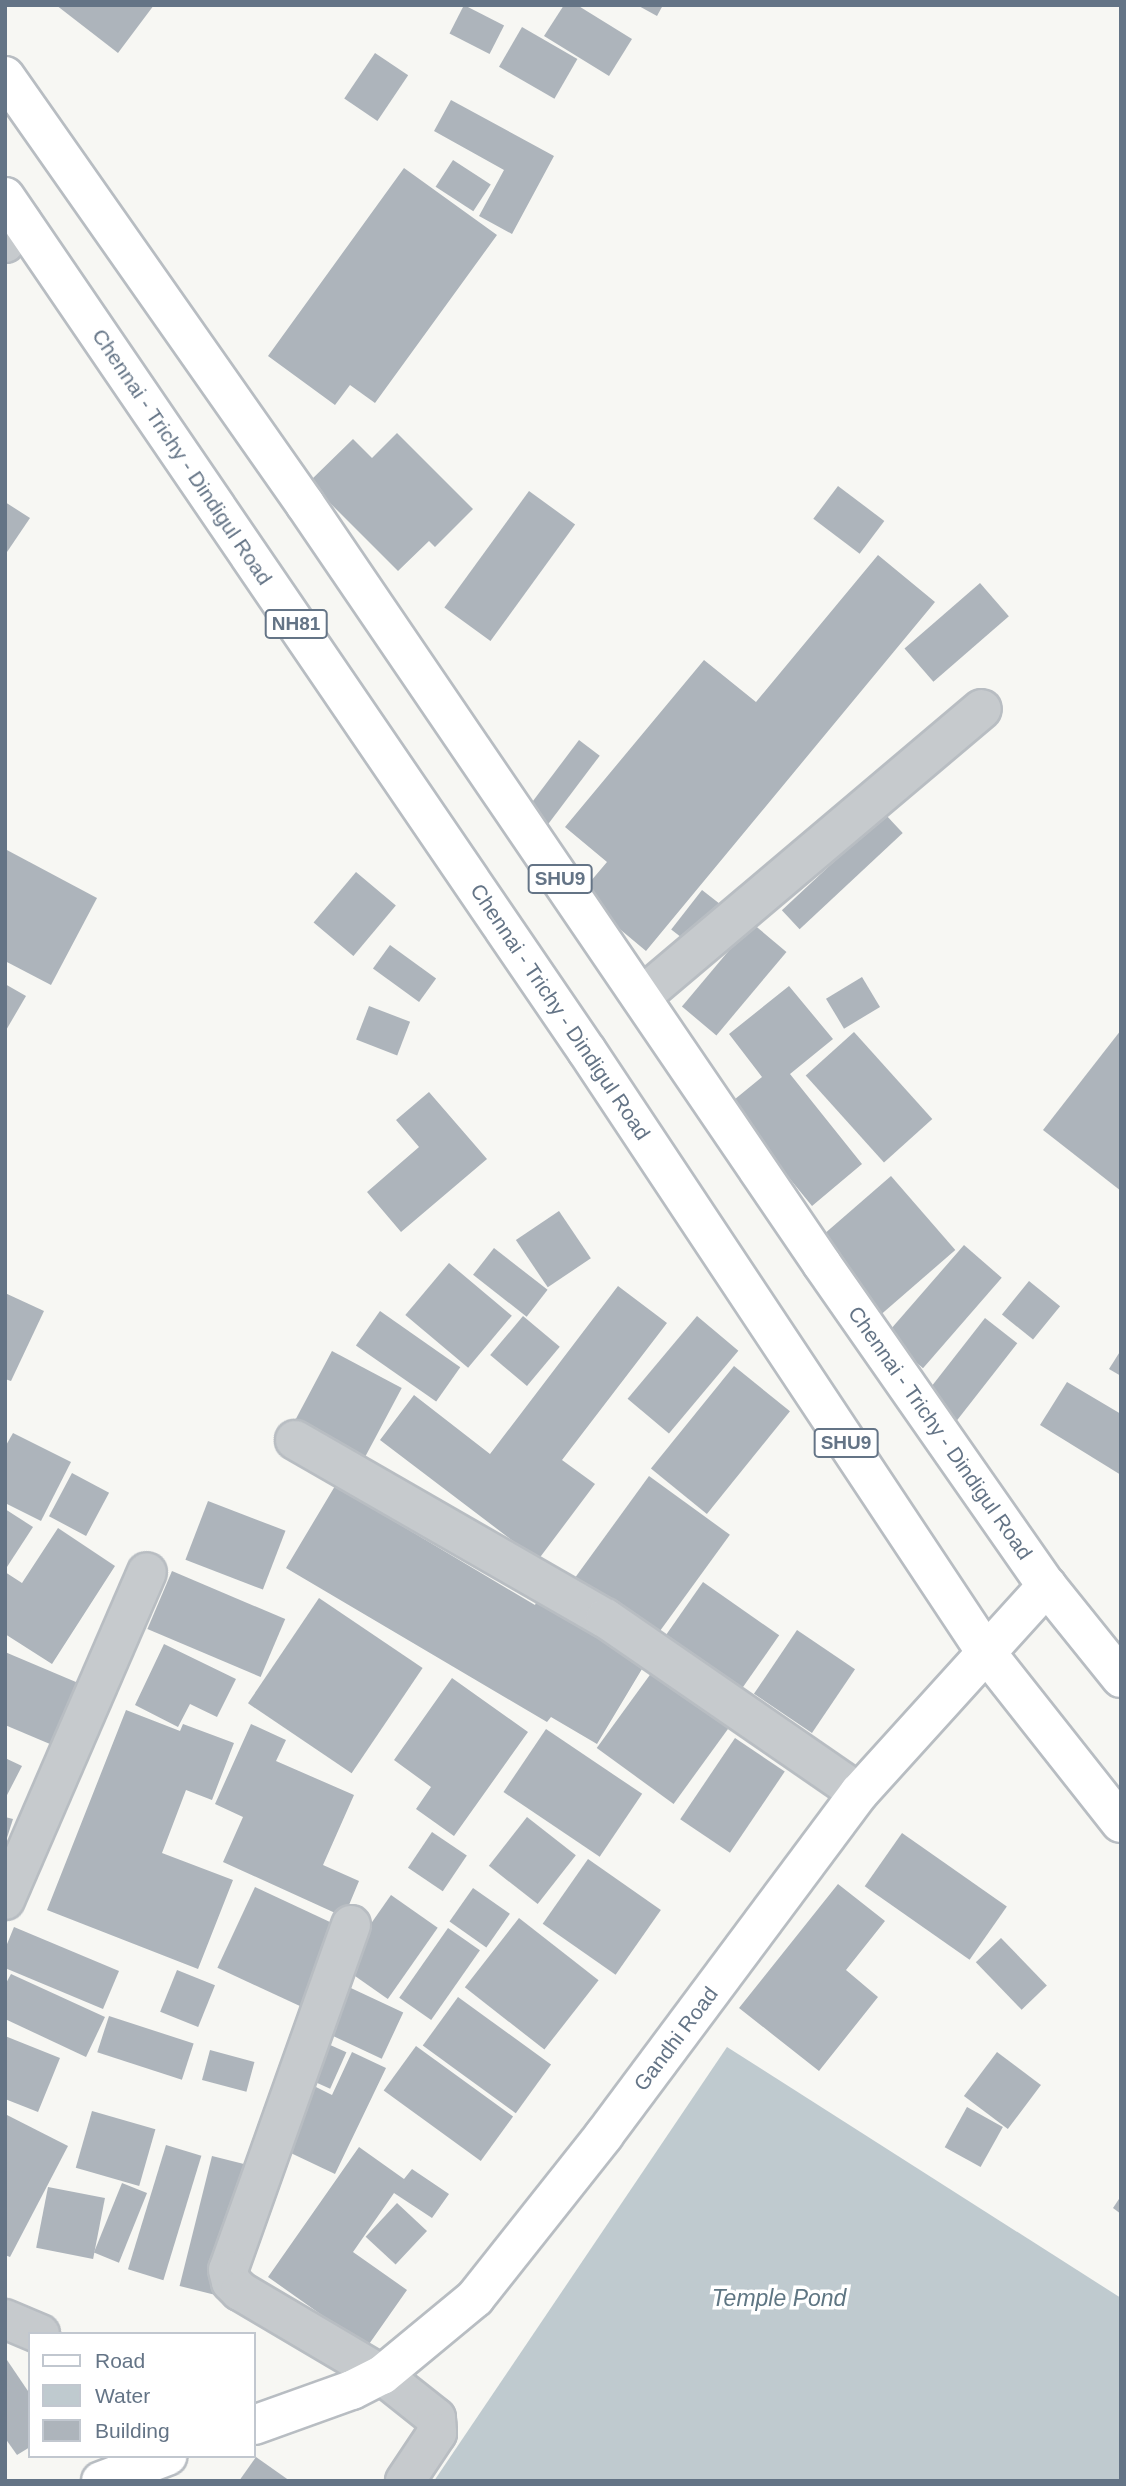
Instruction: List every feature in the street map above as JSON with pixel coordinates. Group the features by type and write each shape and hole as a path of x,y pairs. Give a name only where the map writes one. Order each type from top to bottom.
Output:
{"main road":[{"name":"Chennai - Trichy - Dindigul Road","path":"5,76 305,504 822,1264 1047,1586 1121,1678"},
{"name":"Chennai - Trichy - Dindigul Road","path":"11,221 587,1051 985,1651 1121,1823"},
{"name":"Gandhi Road","path":"256,2424 352,2390 382,2375 475,2298 604,2135 859,1793 985,1651 1047,1586"},
{"path":"101,2481 162,2458"}],"street":[{"path":"641,998 982,709"},
{"path":"295,1440 605,1618 859,1793"},
{"path":"5,1900 147,1572"},
{"path":"351,1925 228,2270 231,2281 240,2291 382,2375 429,2411 438,2424 437,2433 405,2481"},
{"path":"5,2319 35,2332"}],"water":[{"name":"Temple Pond","path":"727,2047 1121,2298 1121,2481 434,2481"}],"building":[{"path":"56,5 154,5 118,53"},
{"path":"464,5 504,25 490,54 449,34"},
{"path":"564,5 577,5 632,39 609,76 544,36"},
{"path":"637,5 663,5 657,16"},
{"path":"522,27 577,59 554,99 499,67"},
{"path":"375,53 408,75 377,121 344,99"},
{"path":"451,100 554,156 512,234 479,216 504,170 434,131"},
{"path":"453,160 491,185 473,211 436,187"},
{"path":"404,168 497,235 375,403 350,385 335,405 268,356"},
{"path":"397,433 473,509 435,547 429,541 398,571 309,482 353,439 372,458"},
{"path":"838,486 884,521 860,554 813,519"},
{"path":"529,491 575,525 490,641 444,607"},
{"path":"5,502 30,518 5,555"},
{"path":"878,555 935,602 646,951 579,895 607,862 565,827 704,660 756,702"},
{"path":"980,583 1009,616 933,682 905,649"},
{"path":"579,740 600,756 543,832 522,816"},
{"path":"885,814 903,833 800,929 782,910"},
{"path":"5,849 97,898 51,985 5,961"},
{"path":"356,872 396,905 353,956 314,923"},
{"path":"702,890 721,905 690,944 671,929"},
{"path":"752,923 786,952 716,1035 682,1006"},
{"path":"390,945 436,979 419,1002 373,968"},
{"path":"862,977 880,1007 844,1029 826,999"},
{"path":"5,984 26,996 5,1032"},
{"path":"789,986 833,1039 790,1074 862,1164 812,1206 729,1104 762,1077 729,1034"},
{"path":"369,1006 410,1022 397,1055 356,1040"},
{"path":"1121,1030 1121,1191 1043,1130"},
{"path":"854,1032 932,1119 884,1162 806,1075"},
{"path":"429,1092 487,1159 401,1232 367,1192 419,1147 396,1120"},
{"path":"891,1176 955,1250 880,1316 816,1242"},
{"path":"559,1211 591,1258 548,1287 516,1240"},
{"path":"964,1245 1002,1278 923,1368 885,1336"},
{"path":"494,1248 548,1290 527,1317 473,1275"},
{"path":"449,1263 512,1316 468,1368 405,1315"},
{"path":"1029,1281 1060,1306 1033,1340 1002,1314"},
{"path":"618,1286 667,1323 562,1460 595,1484 538,1560 380,1440 414,1395 490,1454"},
{"path":"5,1293 44,1311 11,1381 5,1379"},
{"path":"380,1311 460,1367 436,1402 356,1345"},
{"path":"523,1316 560,1347 527,1386 490,1355"},
{"path":"697,1316 738,1351 669,1433 628,1399"},
{"path":"985,1318 1017,1343 955,1423 923,1398"},
{"path":"1121,1350 1121,1376 1109,1369"},
{"path":"332,1351 402,1388 365,1458 295,1421"},
{"path":"734,1366 790,1411 707,1514 651,1469"},
{"path":"1067,1382 1121,1414 1121,1475 1040,1425"},
{"path":"13,1433 71,1462 41,1521 5,1503 5,1447"},
{"path":"72,1473 109,1493 86,1536 49,1516"},
{"path":"649,1476 730,1535 655,1638 574,1580"},
{"path":"335,1486 535,1605 537,1600 645,1664 597,1744 551,1717 547,1722 286,1568"},
{"path":"208,1501 285,1531 263,1590 185,1560"},
{"path":"5,1509 33,1527 5,1570"},
{"path":"58,1528 115,1566 52,1664 5,1634 5,1572 22,1583"},
{"path":"172,1571 285,1619 261,1677 147,1629"},
{"path":"703,1582 779,1635 741,1690 665,1637"},
{"path":"319,1598 423,1668 352,1773 248,1703"},
{"path":"797,1630 855,1669 812,1733 754,1694"},
{"path":"164,1644 236,1679 217,1717 190,1704 178,1727 135,1705"},
{"path":"5,1652 83,1685 57,1747 5,1725"},
{"path":"652,1672 729,1728 674,1804 597,1748"},
{"path":"452,1678 528,1732 454,1836 416,1809 431,1787 394,1760"},
{"path":"126,1710 180,1731 183,1724 234,1743 212,1800 186,1790 162,1853 233,1880 198,1969 47,1910"},
{"path":"251,1724 286,1740 276,1761 354,1795 323,1865 359,1881 344,1917 223,1862 243,1817 215,1804"},
{"path":"546,1729 642,1794 600,1857 504,1792"},
{"path":"735,1738 785,1772 730,1853 680,1819"},
{"path":"5,1758 22,1766 5,1799"},
{"path":"5,1817 13,1819 6,1841 5,1841"},
{"path":"527,1817 576,1855 538,1904 489,1866"},
{"path":"432,1832 467,1855 443,1891 408,1868"},
{"path":"902,1833 1007,1906 970,1960 865,1886"},
{"path":"588,1859 661,1910 616,1975 543,1924"},
{"path":"838,1884 885,1921 846,1970 878,1997 819,2071 739,2008"},
{"path":"255,1887 337,1925 300,2006 217,1968"},
{"path":"473,1888 510,1914 486,1947 449,1922"},
{"path":"391,1895 438,1928 388,1999 341,1966"},
{"path":"519,1918 599,1980 544,2050 465,1987"},
{"path":"14,1927 119,1971 103,2009 5,1968 5,1949"},
{"path":"448,1928 480,1950 431,2020 399,1998"},
{"path":"1001,1938 1047,1985 1022,2010 976,1962"},
{"path":"177,1970 215,1985 198,2027 160,2012"},
{"path":"11,1974 105,2017 86,2057 5,2019 5,1985"},
{"path":"338,1982 403,2012 382,2059 316,2028"},
{"path":"458,1997 551,2065 516,2113 423,2046"},
{"path":"109,2016 194,2044 182,2080 97,2052"},
{"path":"5,2036 60,2058 38,2112 5,2099"},
{"path":"319,2040 346,2052 330,2089 303,2077"},
{"path":"416,2046 513,2117 481,2161 384,2090"},
{"path":"210,2050 254,2062 246,2092 202,2080"},
{"path":"352,2052 386,2068 335,2174 276,2146 306,2082 332,2095"},
{"path":"997,2052 1041,2085 1008,2129 964,2096"},
{"path":"967,2107 1003,2127 981,2167 945,2147"},
{"path":"92,2111 155,2129 139,2186 76,2168"},
{"path":"5,2114 68,2146 10,2257 5,2255"},
{"path":"166,2145 201,2156 163,2280 128,2269"},
{"path":"359,2147 404,2179 412,2169 449,2194 432,2218 394,2193 353,2252 407,2290 367,2347 268,2277"},
{"path":"212,2156 247,2165 215,2295 180,2286"},
{"path":"122,2183 147,2193 119,2263 94,2253"},
{"path":"48,2187 105,2198 93,2259 36,2248"},
{"path":"1121,2196 1121,2214 1113,2208"},
{"path":"397,2203 427,2231 396,2265 366,2237"},
{"path":"7,2360 28,2391 28,2448 17,2455 5,2438"},
{"path":"256,2457 290,2481 239,2481"}]}
